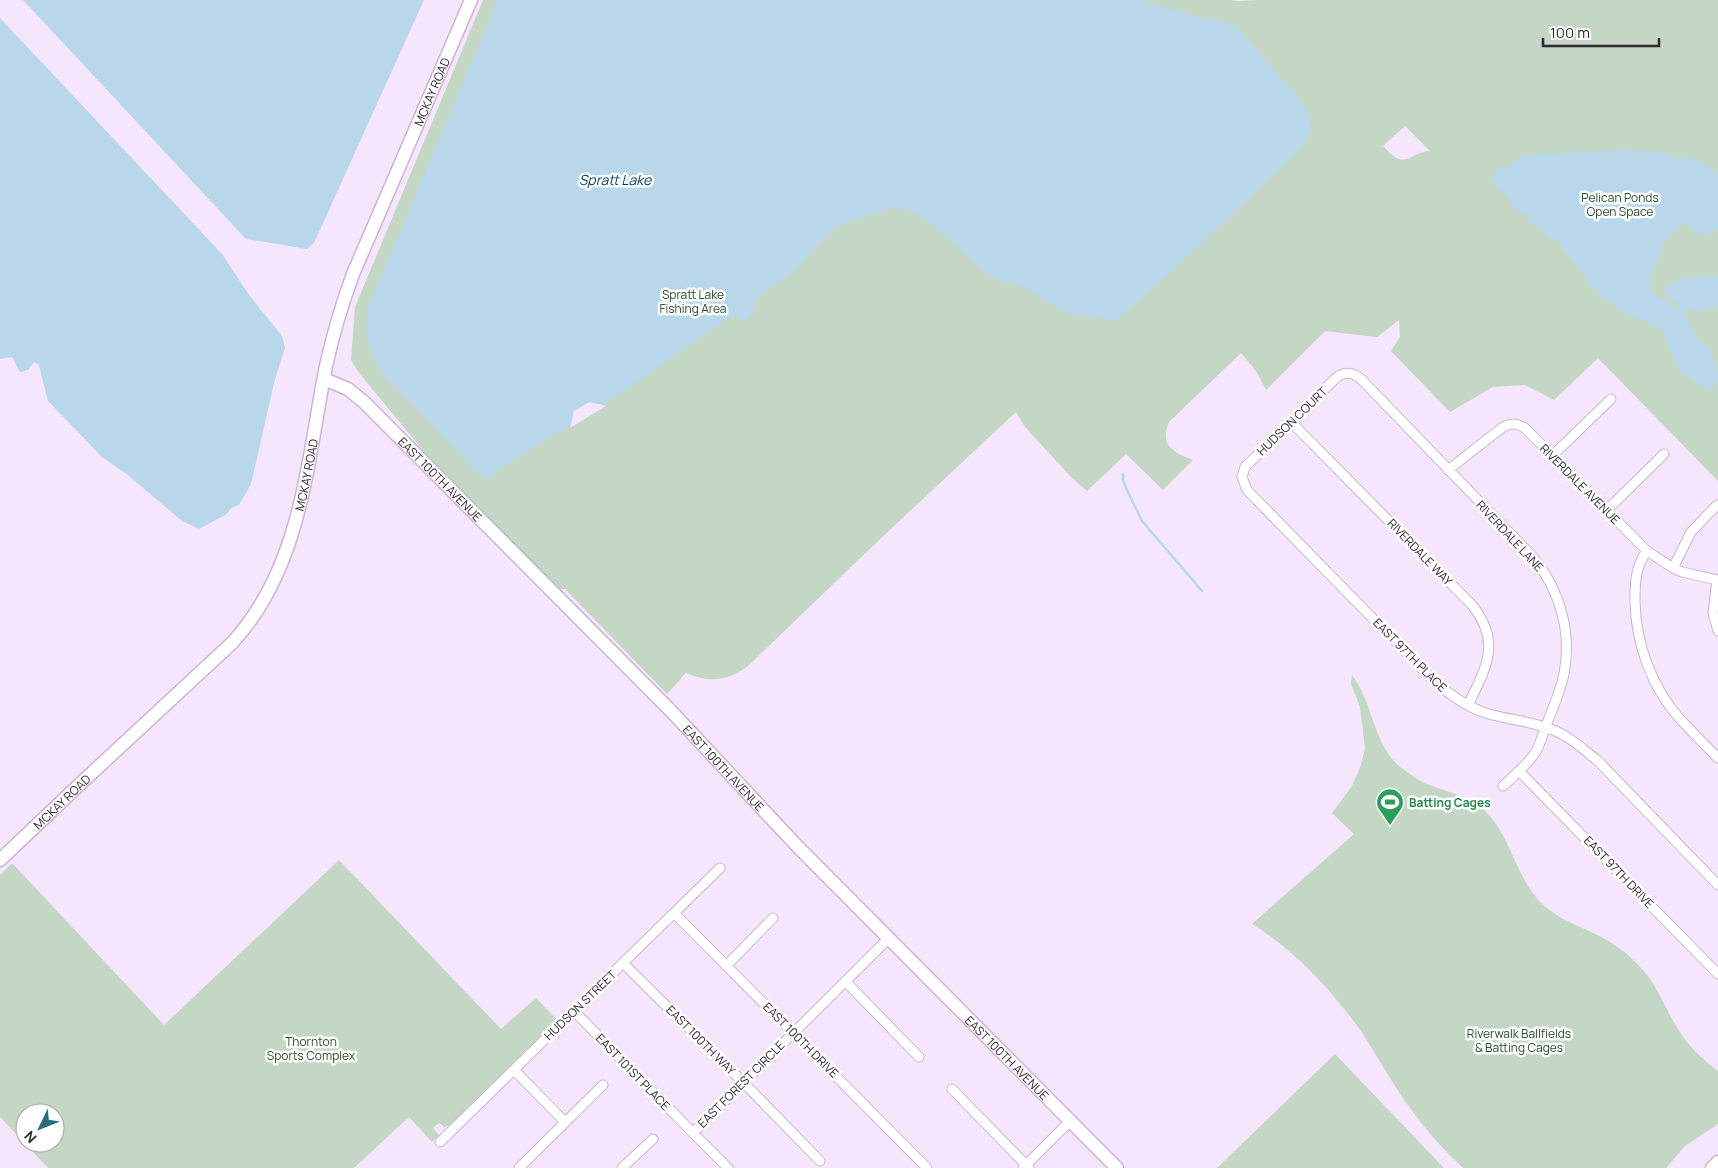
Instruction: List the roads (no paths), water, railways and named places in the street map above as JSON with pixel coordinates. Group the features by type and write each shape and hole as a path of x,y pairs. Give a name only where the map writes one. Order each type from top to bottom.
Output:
{"street":[{"name":"MCKAY ROAD","path":"0,860 232,643 252,617 278,573 287,552 307,471 324,379 339,314 353,274 471,0"},
{"name":"HUDSON COURT","path":"1242,480 1243,469 1337,377 1343,373 1352,374"},
{"name":"RIVERDALE LANE","path":"1352,374 1361,380 1534,558 1558,598 1566,631 1566,656 1561,687 1537,750 1503,786"},
{"name":"EAST 100TH AVENUE","path":"324,379 348,389 365,403 671,711 798,847 1117,1168"},
{"path":"1552,456 1610,399"},
{"name":"RIVERDALE WAY","path":"1291,422 1465,598 1481,618 1489,640 1489,657 1468,705"},
{"name":"RIVERDALE AVENUE","path":"1448,470 1503,427 1512,423 1524,428 1647,551 1673,568 1689,574 1718,580"},
{"path":"1606,510 1664,454"},
{"name":"EAST 97TH PLACE","path":"1242,480 1247,490 1434,681 1456,699 1488,714 1546,727 1574,742 1597,760 1718,885"},
{"path":"1673,568 1691,532 1717,505"},
{"path":"1647,551 1638,567 1635,609 1638,630 1648,666 1657,686 1671,707 1718,758"},
{"path":"1718,580 1713,606 1718,631"},
{"name":"EAST 97TH DRIVE","path":"1519,771 1718,974"},
{"name":"HUDSON STREET","path":"440,1142 720,868"},
{"name":"EAST 100TH DRIVE","path":"674,913 727,964 927,1168"},
{"path":"727,964 773,918"},
{"name":"EAST FOREST CIRCLE","path":"727,1168 693,1132 889,938"},
{"name":"EAST 100TH WAY","path":"623,963 820,1161"},
{"path":"845,981 919,1057"},
{"name":"EAST 101ST PLACE","path":"574,1011 693,1132"},
{"path":"514,1070 565,1122"},
{"path":"519,1168 603,1085"},
{"path":"952,1089 1026,1167 1070,1121"},
{"path":"622,1168 653,1138"},
{"path":"1712,1168 1718,1162"}],"water":[{"path":"23,0 424,0 314,243 307,249 246,239"},
{"name":"Spratt Lake","path":"498,0 1140,0 1207,19 1221,20 1236,26 1292,90 1307,110 1311,124 1309,135 1304,145 1213,233 1116,321 1067,313 1023,287 991,277 925,219 913,212 891,209 841,224 832,230 793,272 756,299 754,312 743,321 737,317 730,317 605,404 494,472 494,477 490,479 485,478 476,471 381,371 369,345 367,322 372,298"},
{"path":"0,18 222,254 249,295 282,336 285,348 275,379 251,484 239,505 231,508 227,514 199,529 182,521 129,476 102,457 48,401 39,365 34,362 28,370 20,372 12,357 0,359"},
{"path":"1622,150 1663,152 1672,158 1688,157 1702,162 1718,174 1718,227 1707,235 1697,233 1683,221 1677,232 1668,237 1663,243 1658,261 1653,267 1650,286 1655,295 1670,303 1675,309 1679,304 1668,297 1664,289 1672,283 1690,276 1718,276 1718,306 1699,311 1686,310 1684,313 1695,335 1708,347 1713,358 1718,380 1716,380 1711,390 1707,390 1707,387 1700,384 1696,386 1693,379 1681,374 1664,332 1660,328 1623,313 1609,300 1602,298 1599,291 1594,290 1558,241 1551,239 1538,226 1527,223 1529,217 1526,213 1521,214 1512,207 1510,199 1495,186 1493,179 1496,169 1507,168 1523,155"}],"waterway":[{"path":"1123,474 1126,488 1142,521 1202,591"}],"place":[{"name":"Batting Cages","path":"1390,826"}],"park label":[{"name":"Pelican Ponds Open Space","path":"1620,204"},
{"name":"Spratt Lake Fishing Area","path":"693,301"},
{"name":"Riverwalk Ballfields & Batting Cages","path":"1519,1040"},
{"name":"Thornton Sports Complex","path":"311,1048"}]}
